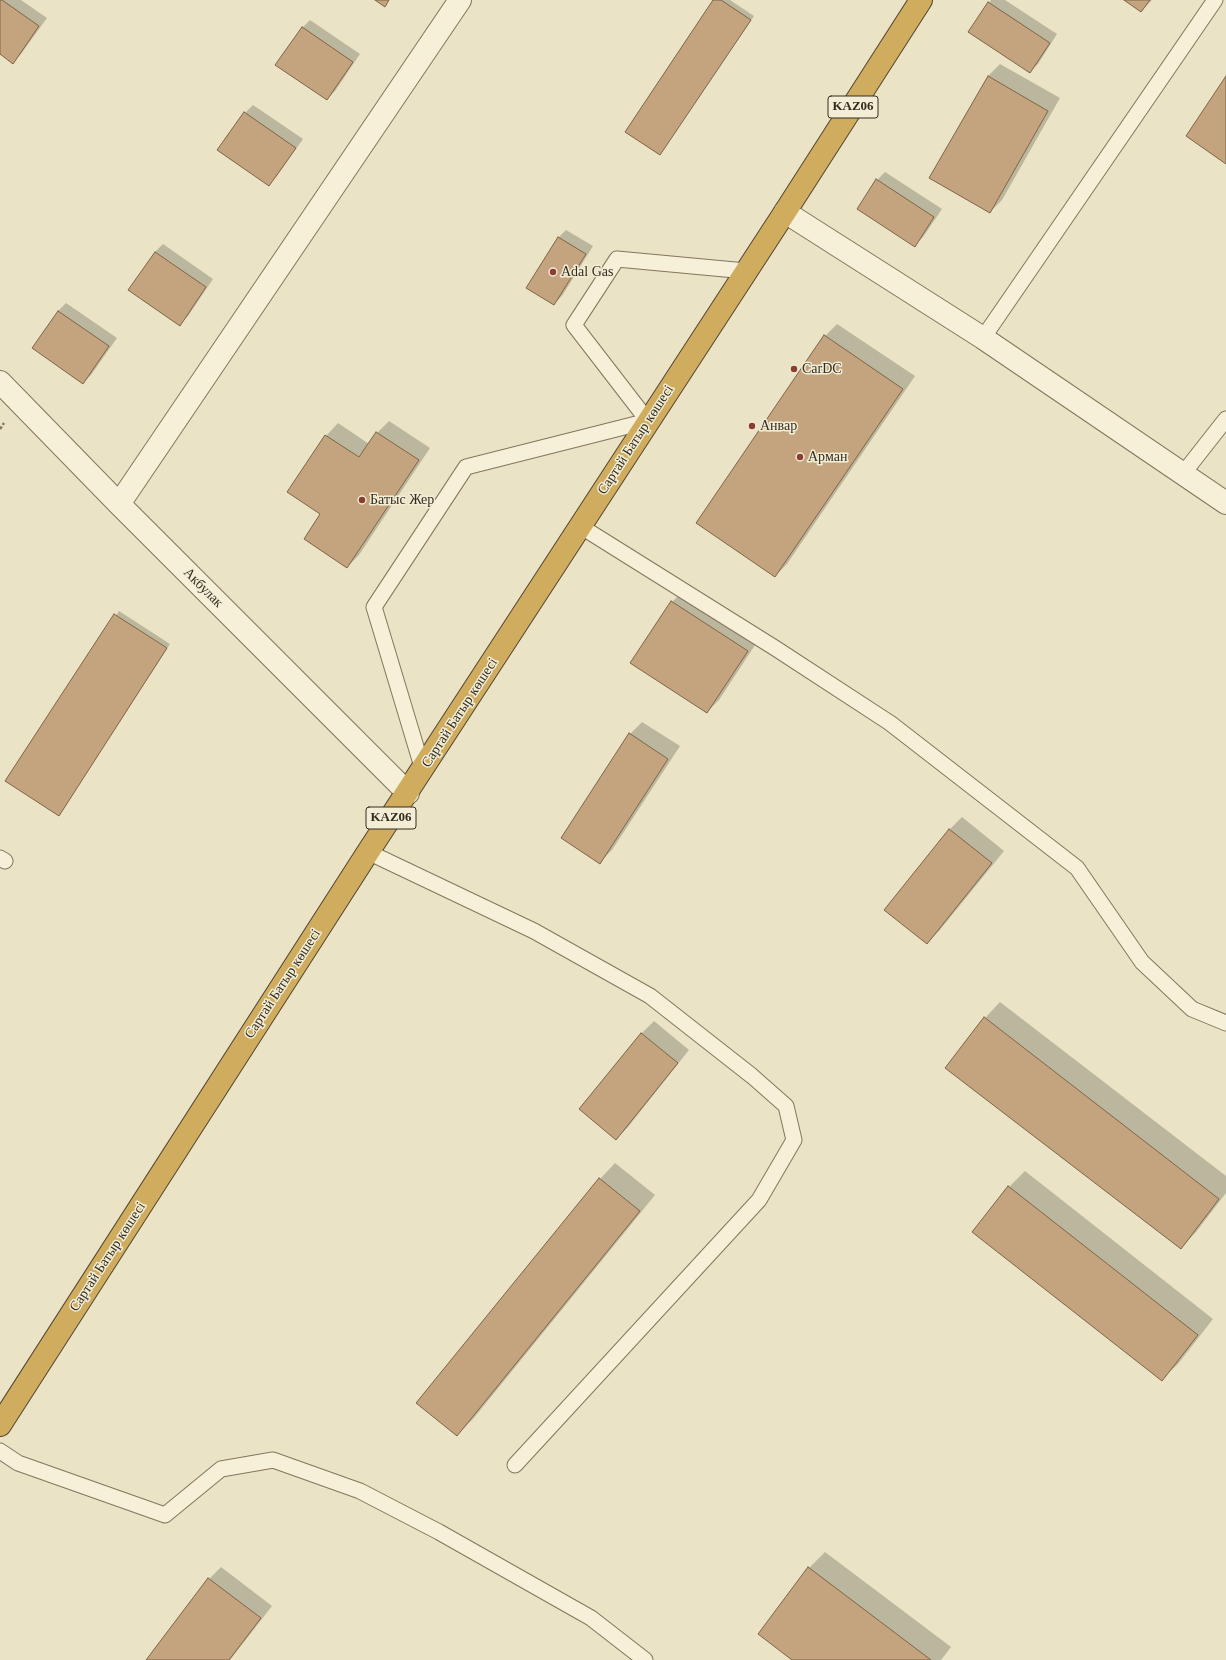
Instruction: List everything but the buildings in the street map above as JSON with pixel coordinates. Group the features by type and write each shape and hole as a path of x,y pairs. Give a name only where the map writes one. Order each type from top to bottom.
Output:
{"highway":[{"name":"Сартай Батыр көшесі","path":"0,1425 368,852 423,770 648,421 923,0"}],"street":[{"path":"119,504 460,0"},
{"path":"785,212 983,338 1182,475 1226,503"},
{"name":"Акбулак","path":"0,382 119,504 408,793"}],"lane":[{"path":"983,338 1216,0"},
{"path":"423,770 374,607 466,467 648,421 574,325 617,259 746,271"},
{"path":"1182,475 1226,419"},
{"path":"580,526 775,648 890,723 1077,868 1142,962 1192,1009 1226,1023"},
{"path":"368,852 534,931 650,996 752,1076 786,1106 794,1140 759,1200 515,1465"},
{"path":"0,1451 18,1463 165,1515 221,1469 273,1460 360,1491 439,1532 591,1618 645,1660"}],"place":[{"name":"Adal Gas","path":"553,272"},
{"name":"CarDC","path":"794,369"},
{"name":"Анвар","path":"752,426"},
{"name":"Арман","path":"800,457"},
{"name":"Батыс Жер","path":"362,500"}]}
